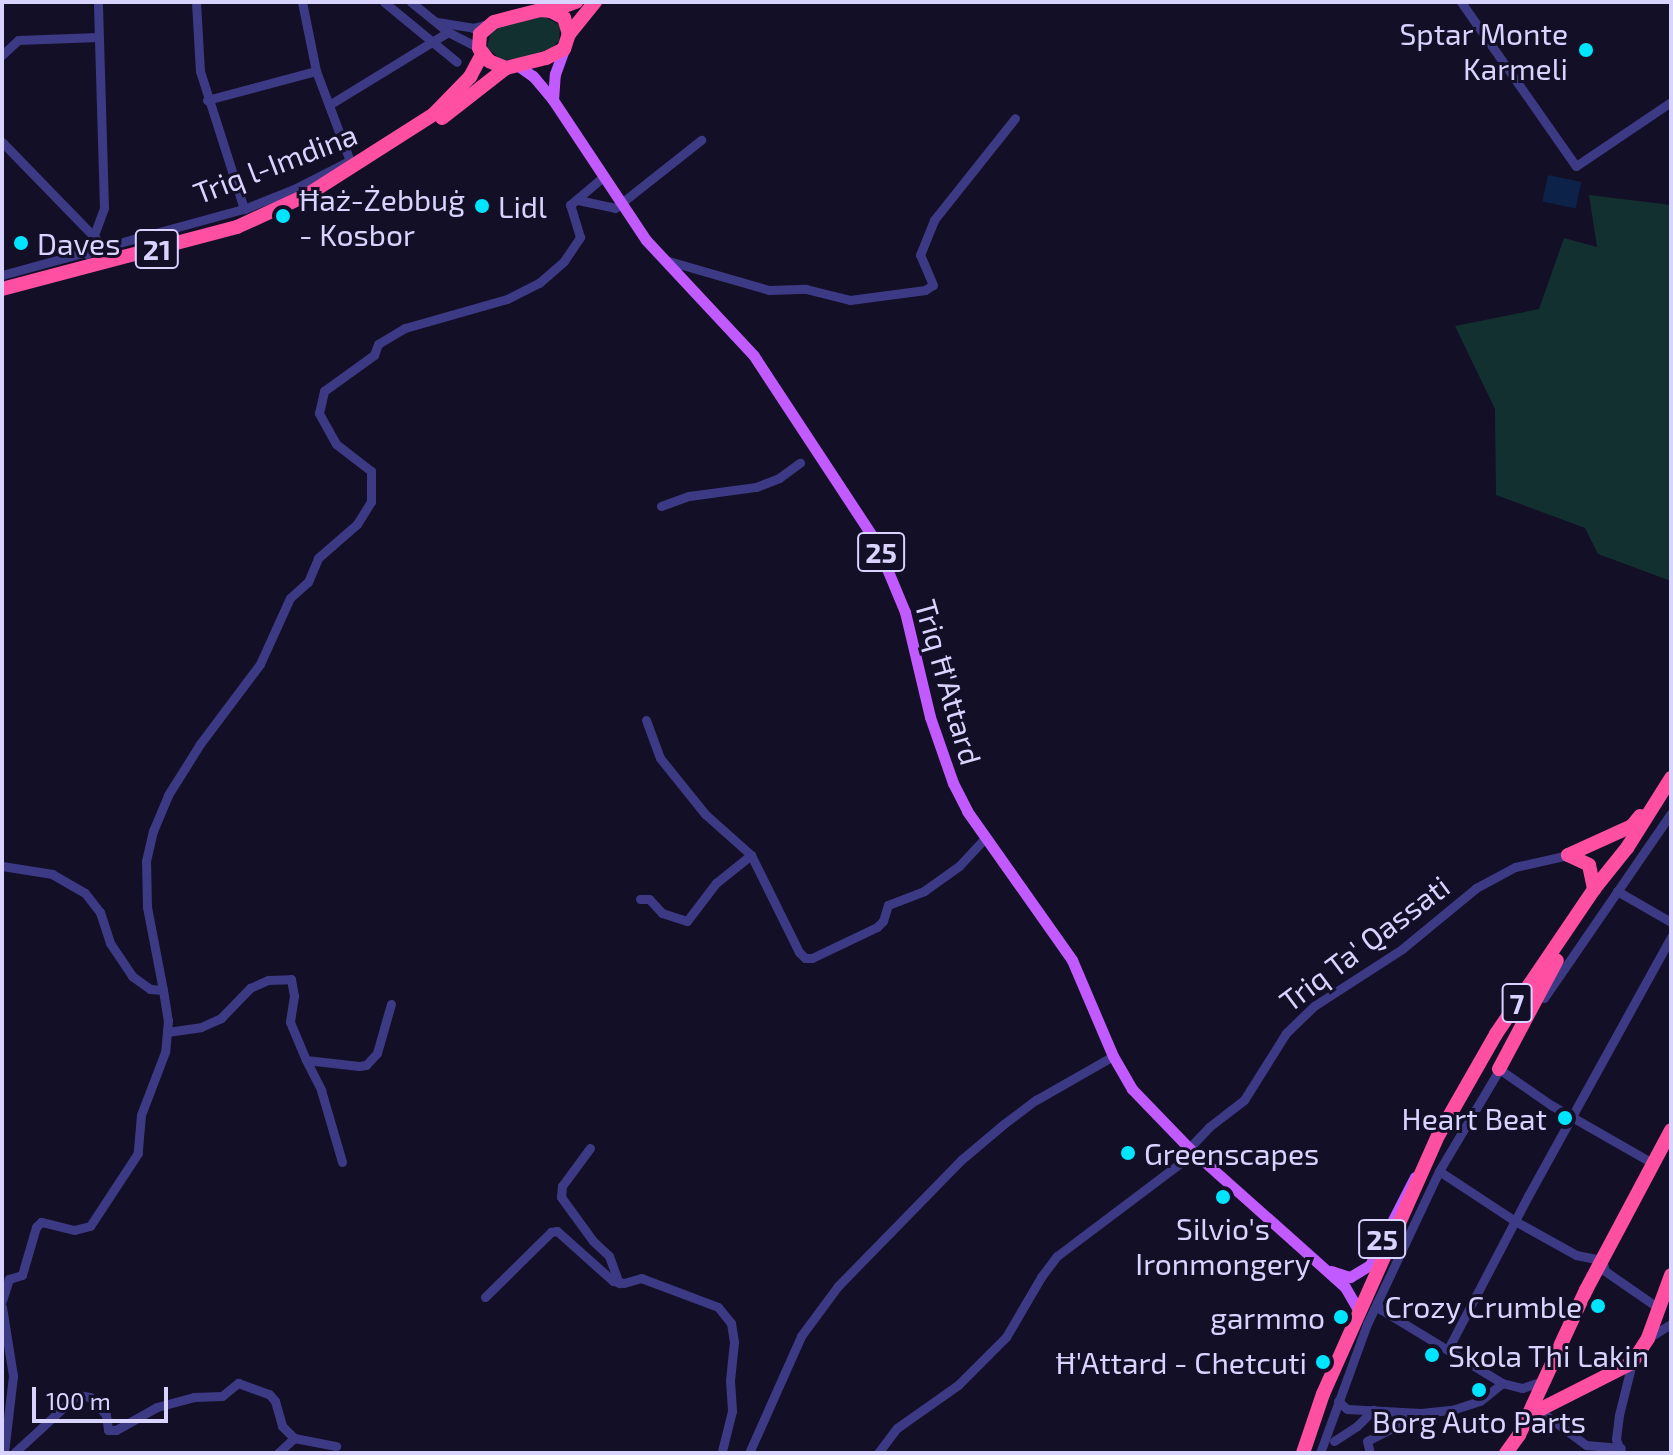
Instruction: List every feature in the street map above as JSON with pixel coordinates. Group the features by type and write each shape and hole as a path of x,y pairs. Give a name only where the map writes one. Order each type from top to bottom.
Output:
{"highway":[{"path":"551,11 576,2"},
{"path":"566,41 595,2"},
{"path":"494,22 540,10 551,11 564,18 566,41"},
{"name":"Triq l-Imdina","path":"2,289 237,227 307,195 382,150 453,97 470,77 480,51 480,34 494,22"},
{"name":"Triq l-Imdina","path":"307,195 328,189 390,153 512,67 566,41"},
{"path":"480,51 512,67"},
{"path":"1568,855 1632,826 1671,777"},
{"name":"7","path":"1303,1453 1323,1394 1421,1168 1496,1034 1594,889 1627,848 1671,777"},
{"path":"1499,1069 1545,979 1627,848"},
{"path":"1568,855 1589,865 1594,889"},
{"path":"1520,1433 1540,1382 1671,1130"},
{"path":"1506,1453 1539,1410 1632,1363 1648,1338 1671,1275"}],"main road":[{"path":"553,100 555,74 566,41"},
{"name":"Triq Ħ'Attard","path":"512,67 533,76 553,100 621,206 662,259 754,356 875,540 905,612 930,717 953,783 985,838 1072,960 1113,1056"},
{"name":"25","path":"1113,1056 1132,1089 1192,1150 1345,1287 1359,1311"},
{"name":"25","path":"1323,1267 1350,1277 1370,1265 1406,1189 1421,1168"}],"street":[{"path":"87,254 104,208 98,2"},
{"path":"196,2 200,71 244,209"},
{"path":"302,2 316,71 350,161"},
{"path":"384,2 457,62"},
{"path":"411,2 448,32 480,51"},
{"path":"1461,2 1576,166 1671,102"},
{"path":"437,22 473,28 494,22"},
{"path":"329,105 448,32"},
{"path":"2,55 18,40 98,37"},
{"path":"207,100 316,71"},
{"path":"662,259 769,290 806,289 850,300 925,290 933,285 920,255 934,220 1015,118"},
{"path":"578,200 609,209 621,206 701,140"},
{"path":"2,142 106,249"},
{"name":"Triq l-Imdina","path":"2,275 244,209 294,189 350,161 382,150"},
{"path":"4,1453 13,1376 2,1304 6,1276 22,1275 32,1234 41,1222 83,1230 96,1219 138,1153 141,1115 161,1063 167,1032 163,990 147,907 146,861 153,831 168,795 208,733 260,664 290,598 308,582 318,558 357,524 371,502 371,471 336,444 319,413 324,391 374,355 378,344 405,328 507,299 539,283 577,246 579,229 570,205 603,177"},
{"path":"661,506 689,496 756,487 800,463"},
{"path":"646,720 660,758 705,814 751,855 799,952 808,959 877,927 883,921 888,905 924,891 959,866 985,838"},
{"path":"1320,1453 1377,1303 1439,1171 1499,1069 1671,813"},
{"path":"640,899 649,899 665,915 691,920 713,886 751,855"},
{"name":"Triq Ta' Qassati","path":"878,1453 897,1428 958,1385 1006,1337 1057,1256 1192,1150 1209,1127 1244,1100 1286,1033 1314,1006 1402,949 1476,888 1515,867 1568,855"},
{"path":"2,866 52,874 75,884 95,902 114,951 132,976 150,989 163,990"},
{"path":"1617,891 1671,922"},
{"path":"1448,1349 1671,937"},
{"path":"167,1032 201,1027 221,1018 250,988 268,980 291,979 294,996 290,1022 321,1090 342,1162"},
{"path":"306,1060 338,1066 366,1065 377,1053 391,1004"},
{"path":"749,1453 801,1336 838,1286 961,1160 1005,1123 1036,1100 1113,1056"},
{"path":"1499,1069 1654,1164"},
{"path":"590,1148 562,1186 561,1197 593,1241 609,1256 619,1283"},
{"path":"1439,1171 1515,1221 1576,1255 1602,1260 1605,1271 1657,1307"},
{"path":"485,1297 553,1231 560,1232 604,1274 619,1283 641,1278 706,1301 727,1314 735,1351 730,1381 732,1411 723,1452"},
{"name":"25","path":"1377,1303 1380,1309 1502,1383"},
{"path":"1648,1338 1671,1324"},
{"path":"1621,1450 1616,1439 1619,1415 1632,1363"},
{"path":"1338,1401 1347,1409 1421,1413 1452,1410 1480,1401 1502,1383 1522,1388 1540,1382"},
{"path":"14,1453 77,1395 90,1397 106,1415 108,1430 116,1430 157,1407 194,1397 222,1396 238,1383 269,1394 275,1401 282,1426 294,1438 336,1446"},
{"path":"1334,1441 1357,1426 1373,1410"},
{"path":"1539,1410 1586,1445 1621,1450"},
{"path":"1367,1441 1421,1413"},
{"path":"1357,1426 1367,1441 1370,1453"},
{"path":"278,1453 294,1438"}],"green space":[{"path":"543,16 560,25 559,41 551,48 524,58 502,60 487,48 490,35 498,26"},
{"path":"1589,195 1671,205 1671,581 1598,554 1585,528 1496,495 1495,409 1455,326 1539,309 1564,238 1597,247"}],"water":[{"path":"1548,175 1581,182 1576,208 1542,201"}],"place":[{"name":"Sptar Monte Karmeli","path":"1586,50"},
{"name":"Lidl","path":"482,206"},
{"name":"Ħaż-Żebbuġ - Kosbor","path":"283,216"},
{"name":"Daves","path":"21,243"},
{"name":"Heart Beat","path":"1565,1118"},
{"name":"Greenscapes","path":"1128,1153"},
{"name":"Silvio's Ironmongery","path":"1223,1197"},
{"name":"Crozy Crumble","path":"1598,1306"},
{"name":"garmmo","path":"1341,1317"},
{"name":"Skola Thi Lakin","path":"1432,1355"},
{"name":"Ħ'Attard - Chetcuti","path":"1323,1362"},
{"name":"Borg Auto Parts","path":"1479,1390"}]}
